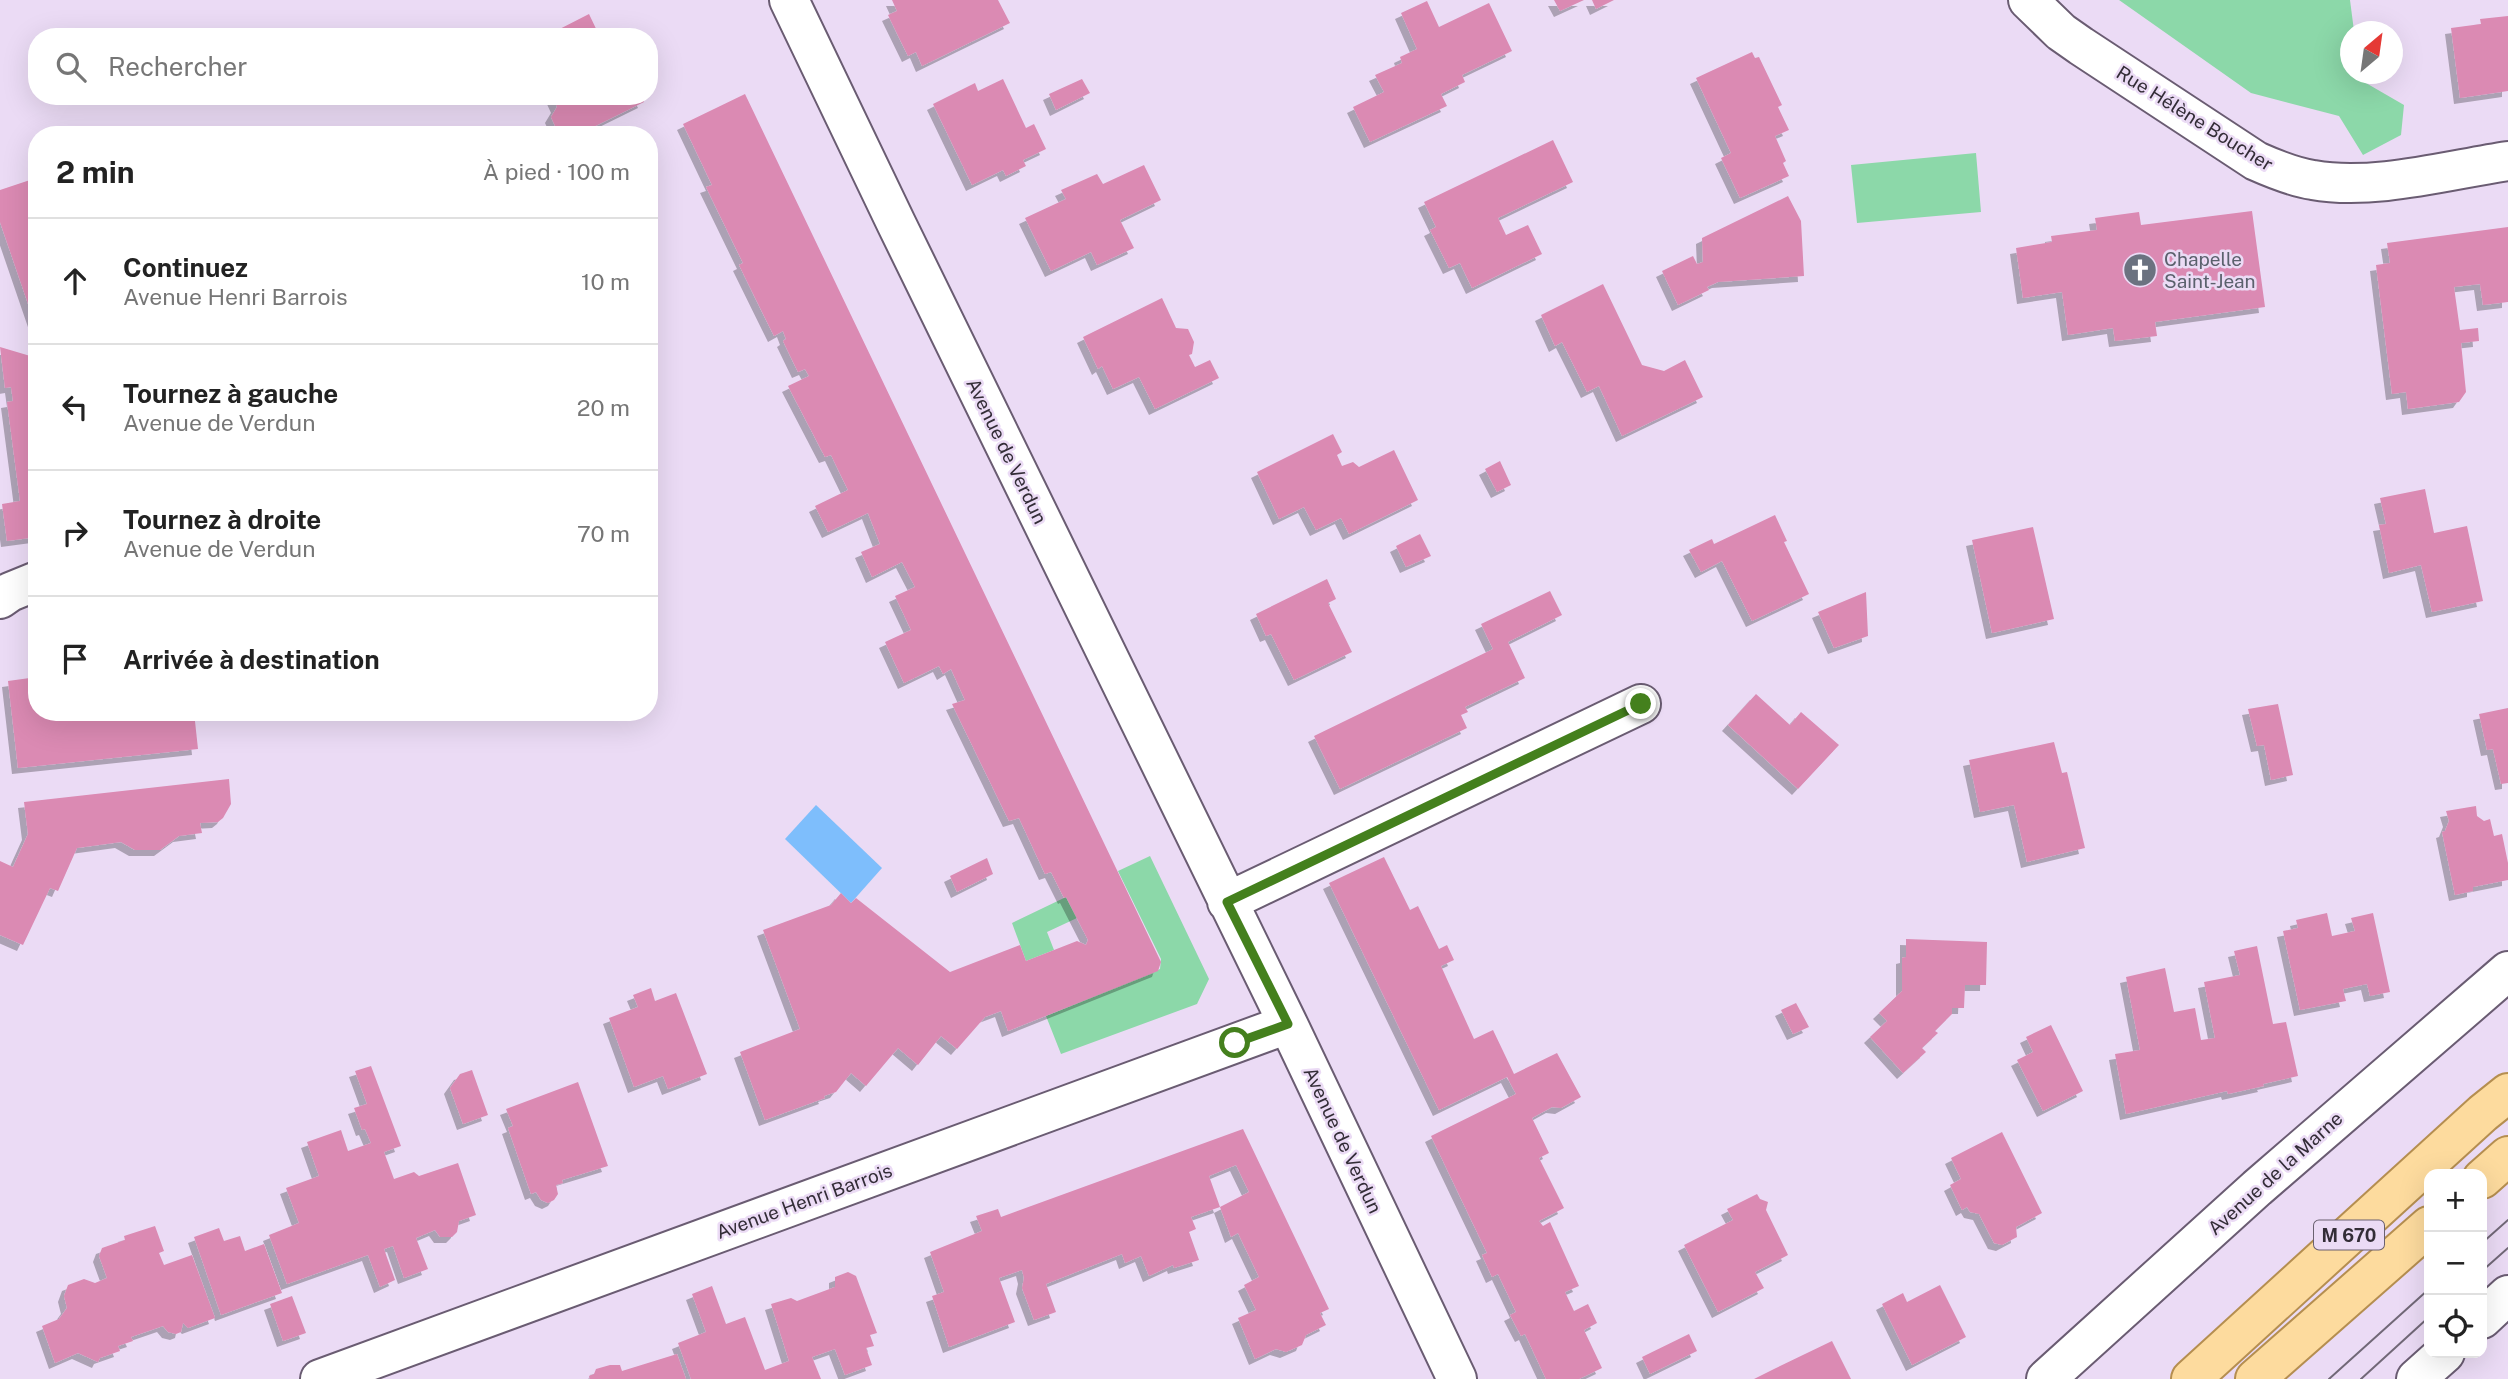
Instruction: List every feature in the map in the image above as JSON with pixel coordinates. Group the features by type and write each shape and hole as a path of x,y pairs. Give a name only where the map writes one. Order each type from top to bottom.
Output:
{"main road":[{"name":"M 670","path":"2191,1379 2508,1093"},
{"path":"2487,1175 2508,1156"},
{"name":"M 670","path":"2255,1379 2424,1230"}],"street":[{"name":"Avenue de Verdun","path":"789,0 1288,1024 1457,1379"},
{"name":"Rue Hélène Boucher","path":"2028,0 2061,32 2081,46 2256,161 2282,172 2314,180 2350,182 2386,180 2508,161"},
{"path":"0,599 28,585"},
{"path":"1227,902 1641,704"},
{"name":"Avenue de la Marne","path":"2046,1379 2267,1178 2508,971"},
{"name":"Avenue Henri Barrois","path":"320,1379 1288,1024"},
{"path":"2487,1314 2508,1295"},
{"path":"2416,1379 2439,1358"}],"green space":[{"path":"2119,0 2350,0 2353,21 2340,21 2340,84 2368,84 2404,105 2401,135 2363,155 2339,116 2251,93"},
{"path":"1976,153 1981,212 1857,223 1851,165"},
{"path":"1150,856 1209,979 1197,1004 1061,1054 1046,1016 1160,969 1161,959 1118,871"},
{"path":"1066,897 1077,918 1047,932 1054,950 1026,961 1012,923"}],"water":[{"path":"816,805 882,868 851,903 785,839"}],"building":[{"path":"892,0 998,0 1010,23 922,66 916,52 908,56 888,15 897,11"},
{"path":"1554,0 1584,0 1560,11"},
{"path":"1592,0 1614,0 1596,9"},
{"path":"1427,1 1439,27 1489,3 1512,51 1462,75 1465,82 1441,94 1447,106 1370,142 1353,107 1384,92 1375,75 1402,63 1400,57 1417,49 1401,13"},
{"path":"589,14 596,28 562,28"},
{"path":"2508,16 2508,91 2460,98 2451,28 2481,24 2480,19"},
{"path":"1752,52 1755,58 1759,57 1782,105 1778,107 1789,130 1775,136 1786,161 1783,163 1789,176 1740,198 1721,158 1731,153 1696,78"},
{"path":"1003,79 1026,128 1034,124 1046,149 1023,160 1026,166 1006,176 1003,170 972,185 933,104 975,83 978,91"},
{"path":"1082,79 1090,93 1056,110 1049,94"},
{"path":"745,94 1161,962 1158,971 1008,1031 1001,1011 985,1017 957,1049 941,1036 918,1065 898,1048 866,1086 851,1073 836,1092 765,1120 740,1052 800,1029 763,930 831,905 841,893 851,903 856,898 950,972 1020,945 1026,961 1077,941 1086,945 1088,940 1051,872 1045,874 1019,818 1009,821 952,704 965,700 951,669 943,674 939,666 904,683 885,642 911,630 895,596 915,587 902,562 872,577 861,552 880,544 868,513 828,532 815,506 848,490 831,455 825,457 788,386 809,376 805,369 798,372 783,341 786,339 783,331 774,336 739,265 743,263 706,187 712,185 683,124"},
{"path":"556,105 638,105 595,126 555,126 551,117"},
{"path":"1553,140 1573,182 1498,218 1506,235 1528,225 1542,254 1472,288 1460,263 1449,268 1430,230 1436,227 1424,202"},
{"path":"1144,165 1161,200 1120,220 1134,248 1097,265 1091,252 1051,271 1025,218 1066,199 1061,190 1097,174 1103,184"},
{"path":"28,181 28,304 0,222 0,190"},
{"path":"1788,196 1801,221 1804,276 1718,282 1707,287 1709,290 1678,305 1662,271 1693,256 1697,264 1703,262 1702,238"},
{"name":"Chapelle Saint-Jean","path":"2252,211 2265,307 2155,322 2157,336 2115,341 2113,328 2068,335 2062,292 2023,298 2016,248 2052,242 2051,236 2097,230 2095,218 2139,212 2141,225"},
{"path":"2508,227 2508,302 2483,305 2480,284 2454,287 2460,330 2478,328 2479,341 2461,343 2466,392 2459,402 2408,409 2406,392 2392,394 2376,265 2390,263 2387,243"},
{"path":"1603,284 1642,365 1664,371 1685,360 1703,397 1622,436 1599,386 1587,392 1562,342 1555,346 1541,315"},
{"path":"1162,298 1176,328 1188,329 1194,342 1192,354 1189,355 1195,367 1210,360 1219,378 1155,409 1139,377 1113,389 1102,366 1098,369 1083,337"},
{"path":"0,347 28,355 28,538 7,541 2,504 20,501 7,402 13,401 11,387 5,388"},
{"path":"1333,434 1342,452 1337,455 1342,466 1353,462 1359,467 1394,450 1418,500 1349,534 1341,518 1316,530 1304,507 1279,519 1257,472"},
{"path":"1500,461 1511,485 1497,492 1485,469"},
{"path":"2425,489 2434,533 2467,526 2483,601 2432,612 2421,565 2389,573 2379,525 2386,524 2380,498"},
{"path":"1775,515 1787,541 1784,542 1809,594 1752,621 1722,561 1701,572 1689,550 1712,539 1714,544"},
{"path":"2033,527 2054,619 1992,633 1972,540"},
{"path":"1420,534 1431,556 1406,567 1396,546"},
{"path":"1327,579 1336,599 1328,603 1352,652 1294,680 1271,634 1266,636 1256,614"},
{"path":"1550,591 1562,615 1508,642 1525,678 1465,707 1468,712 1461,715 1467,728 1340,789 1314,736 1493,649 1481,624"},
{"path":"1866,592 1868,636 1834,648 1818,612"},
{"path":"28,678 28,721 195,721 198,749 18,768 8,681"},
{"path":"1756,694 1790,725 1801,712 1839,745 1798,789 1728,725"},
{"path":"2278,704 2293,775 2271,780 2264,745 2257,746 2248,709"},
{"path":"2508,708 2508,783 2501,784 2493,749 2487,750 2479,714"},
{"path":"2054,742 2062,773 2067,772 2085,848 2027,862 2014,805 1980,812 1969,760"},
{"path":"229,779 231,804 218,822 200,823 202,833 179,836 160,850 135,850 121,842 77,848 58,891 50,888 23,945 0,935 0,861 13,867 28,834 24,802"},
{"path":"2476,806 2477,816 2484,821 2490,819 2494,836 2502,834 2508,863 2508,880 2473,887 2473,891 2455,895 2442,832 2449,821 2446,811"},
{"path":"1384,857 1410,910 1418,906 1439,949 1447,945 1454,960 1441,966 1474,1039 1493,1030 1514,1074 1557,1053 1581,1097 1561,1108 1552,1107 1532,1118 1549,1153 1539,1158 1564,1208 1539,1221 1543,1226 1550,1222 1579,1286 1565,1292 1574,1311 1588,1304 1597,1323 1584,1330 1602,1368 1579,1379 1546,1379 1525,1334 1521,1336 1510,1315 1516,1312 1498,1274 1492,1277 1482,1255 1487,1253 1431,1136 1516,1094 1507,1077 1439,1110 1329,883"},
{"path":"987,858 993,874 957,892 950,876"},
{"path":"2327,913 2332,936 2355,931 2351,918 2373,913 2390,992 2370,996 2367,984 2343,989 2346,1001 2300,1010 2283,931 2298,928 2296,920"},
{"path":"1906,939 1987,942 1986,985 1965,985 1964,1008 1952,1008 1952,1014 1935,1031 1938,1033 1922,1048 1926,1052 1903,1073 1870,1037 1887,1021 1879,1013 1902,991 1902,958 1906,957"},
{"path":"2257,946 2273,1024 2286,1022 2298,1076 2228,1094 2227,1091 2126,1114 2115,1054 2140,1050 2126,977 2165,968 2174,1012 2195,1008 2201,1040 2215,1038 2204,982 2240,975 2234,951"},
{"path":"651,988 655,1001 676,993 707,1074 668,1089 663,1076 634,1087 609,1018 638,1007 633,995"},
{"path":"1796,1003 1809,1027 1793,1034 1781,1010"},
{"path":"2051,1025 2083,1091 2043,1111 2017,1060 2033,1052 2026,1037"},
{"path":"371,1066 401,1146 384,1152 394,1179 414,1172 419,1176 458,1163 476,1215 459,1221 457,1232 452,1237 440,1237 435,1230 416,1238 428,1269 404,1278 393,1246 384,1249 395,1280 380,1287 368,1255 287,1284 269,1235 299,1223 286,1188 319,1176 307,1142 341,1130 348,1151 371,1143 365,1129 362,1130 354,1108 367,1104 355,1071"},
{"path":"472,1070 488,1115 463,1124 450,1088 460,1074"},
{"path":"578,1082 608,1166 562,1180 563,1183 556,1185 558,1194 548,1203 541,1200 536,1192 531,1194 508,1128 513,1126 506,1109"},
{"path":"1243,1129 1329,1309 1320,1313 1326,1325 1306,1335 1302,1345 1286,1352 1276,1349 1255,1359 1238,1318 1256,1310 1244,1285 1259,1277 1238,1233 1231,1237 1220,1207 1191,1217 1196,1229 1189,1232 1199,1260 1174,1268 1173,1265 1149,1276 1141,1256 1125,1263 1122,1254 1046,1284 1056,1312 1034,1320 1022,1288 1022,1270 999,1278 1015,1322 949,1347 932,1296 944,1292 930,1252 982,1231 976,1216 998,1209 1001,1217","holes":["1236,1165 1249,1192 1220,1207 1209,1176"]},
{"path":"2002,1132 2042,1213 2016,1227 2017,1237 2002,1245 1994,1243 1979,1214 1970,1212 1967,1207 1962,1210 1950,1185 1961,1179 1951,1158"},
{"path":"1757,1194 1760,1199 1768,1202 1766,1210 1788,1255 1755,1272 1764,1288 1718,1312 1684,1245 1733,1220 1727,1209"},
{"path":"155,1226 164,1251 159,1253 164,1265 192,1255 215,1318 188,1328 183,1323 181,1332 176,1334 168,1332 163,1326 131,1337 133,1341 118,1346 120,1351 100,1358 98,1362 78,1353 55,1363 42,1326 59,1319 67,1308 64,1296 68,1285 84,1279 95,1283 107,1278 99,1256 102,1248 125,1240 124,1236"},
{"path":"219,1228 224,1241 240,1236 245,1251 264,1244 282,1293 221,1315 194,1237"},
{"path":"848,1272 856,1276 877,1333 870,1335 874,1346 866,1348 872,1365 845,1375 835,1349 812,1357 821,1379 691,1379 678,1343 706,1332 692,1294 712,1286 726,1324 745,1317 765,1370 789,1361 771,1304 791,1298 797,1301 835,1287 835,1277"},
{"path":"1940,1285 1966,1337 1912,1365 1882,1304 1903,1293 1907,1302"},
{"path":"292,1296 306,1333 283,1341 270,1304"},
{"path":"1689,1334 1697,1351 1650,1374 1642,1357"},
{"path":"1832,1341 1851,1379 1754,1379 1774,1369"},
{"path":"677,1354 686,1379 590,1379 589,1376 594,1374 596,1369 610,1365 620,1365 622,1371"}],"tram line":[{"path":"2487,1239 2508,1220"},
{"path":"2487,1267 2508,1248"},
{"path":"2329,1379 2424,1294"},
{"path":"2361,1379 2424,1322"}],"place":[{"name":"Chapelle Saint-Jean","path":"2140,270"}],"route":[{"path":"1235,1043 1288,1024 1227,902 1641,704"}]}
